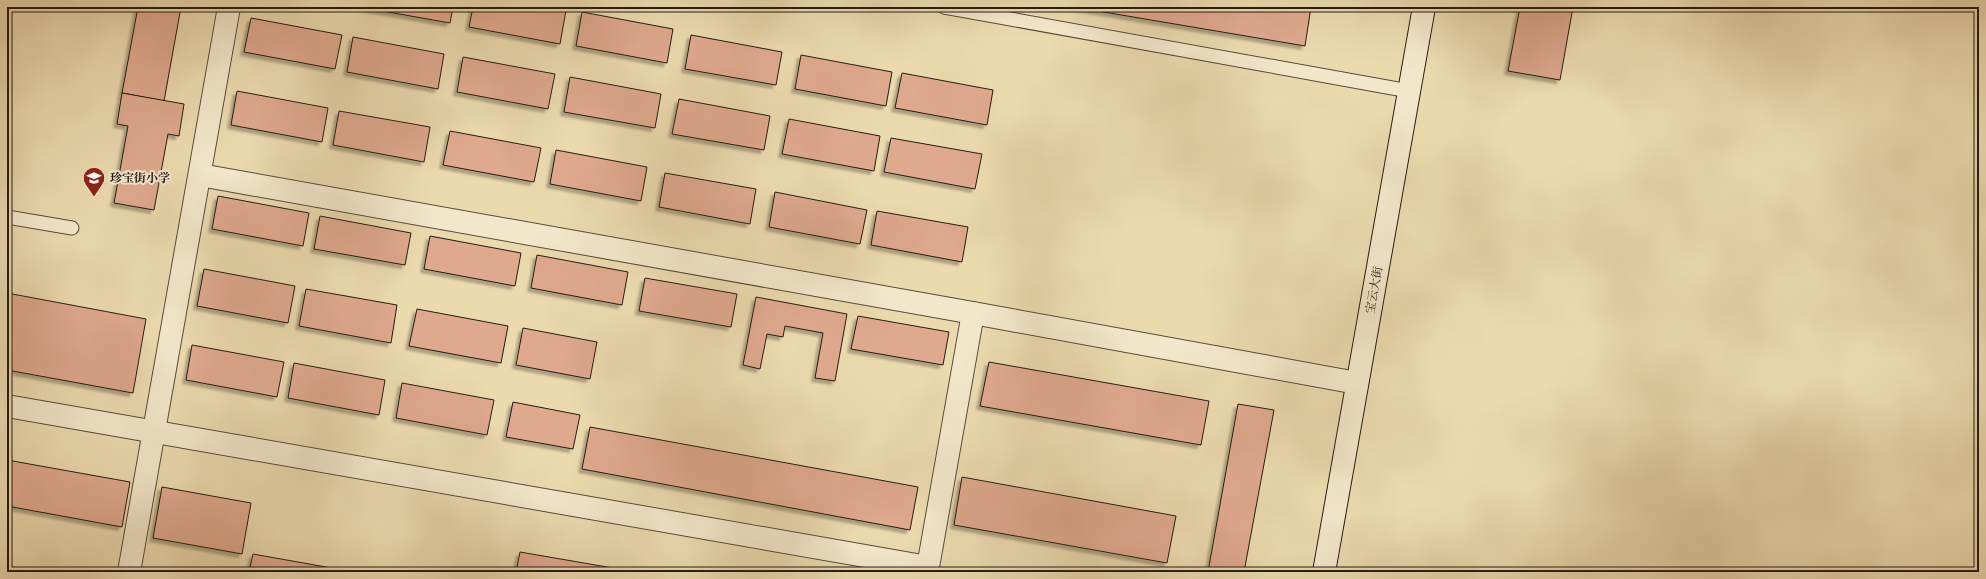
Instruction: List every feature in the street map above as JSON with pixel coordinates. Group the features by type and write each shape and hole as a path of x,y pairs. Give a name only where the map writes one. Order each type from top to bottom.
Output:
{"street":[{"path":"129,572 229,7"},
{"name":"宝云大街","path":"1324,572 1424,7"},
{"path":"200,174 974,312 1357,383"},
{"path":"7,406 928,567 974,312"}],"lane":[{"path":"944,7 1409,91"},
{"path":"7,217 72,228"}],"building":[{"path":"138,7 181,7 164,101 122,93"},
{"path":"360,7 453,7 450,23"},
{"path":"473,7 550,7 566,10 560,44 469,27"},
{"path":"1074,7 1311,7 1305,46"},
{"path":"1520,7 1573,7 1560,80 1508,71"},
{"path":"582,12 673,29 667,63 576,46"},
{"path":"251,18 342,35 335,69 244,52"},
{"path":"691,35 782,52 776,85 685,69"},
{"path":"353,37 444,54 438,89 347,72"},
{"path":"801,55 892,72 886,106 795,89"},
{"path":"463,57 555,74 548,109 457,92"},
{"path":"902,73 993,90 987,125 895,108"},
{"path":"570,77 661,94 655,128 564,112"},
{"path":"237,91 328,108 322,142 231,125"},
{"path":"122,93 184,104 179,136 168,134 154,210 114,203 128,126 117,124"},
{"path":"679,99 770,116 764,150 672,134"},
{"path":"339,111 430,127 424,162 333,145"},
{"path":"789,119 880,136 874,171 782,154"},
{"path":"450,131 541,148 534,182 443,165"},
{"path":"891,138 982,154 975,189 884,172"},
{"path":"556,150 647,167 641,201 550,184"},
{"path":"665,173 756,189 750,224 659,207"},
{"path":"775,192 867,210 860,244 769,227"},
{"path":"218,196 309,213 303,246 212,229"},
{"path":"877,211 968,227 962,262 871,245"},
{"path":"320,216 411,233 405,265 314,249"},
{"path":"430,236 521,253 515,286 424,269"},
{"path":"537,255 628,272 622,305 531,288"},
{"path":"204,269 295,286 288,323 197,306"},
{"path":"645,278 737,294 731,327 639,311"},
{"path":"306,289 397,305 391,343 299,326"},
{"path":"7,293 146,319 133,393 7,370"},
{"path":"756,297 847,314 835,381 815,378 823,333 785,326 783,337 767,334 760,369 743,365"},
{"path":"417,309 508,326 501,363 409,346"},
{"path":"858,316 949,332 943,365 851,349"},
{"path":"523,328 597,342 590,379 516,365"},
{"path":"192,345 284,362 277,397 186,380"},
{"path":"989,362 1209,401 1201,445 980,406"},
{"path":"294,363 385,380 379,415 288,398"},
{"path":"402,383 494,400 487,435 396,418"},
{"path":"513,402 580,415 573,449 506,437"},
{"path":"1238,404 1274,410 1244,572 1208,572"},
{"path":"590,427 918,487 910,530 582,469"},
{"path":"7,460 130,482 122,527 7,506"},
{"path":"962,477 1176,516 1167,563 954,525"},
{"path":"162,487 251,503 242,554 153,538"},
{"path":"520,552 636,572 516,572"},
{"path":"253,554 354,572 249,572"}],"place":[{"name":"珍宝街小学","path":"94,198"}]}
